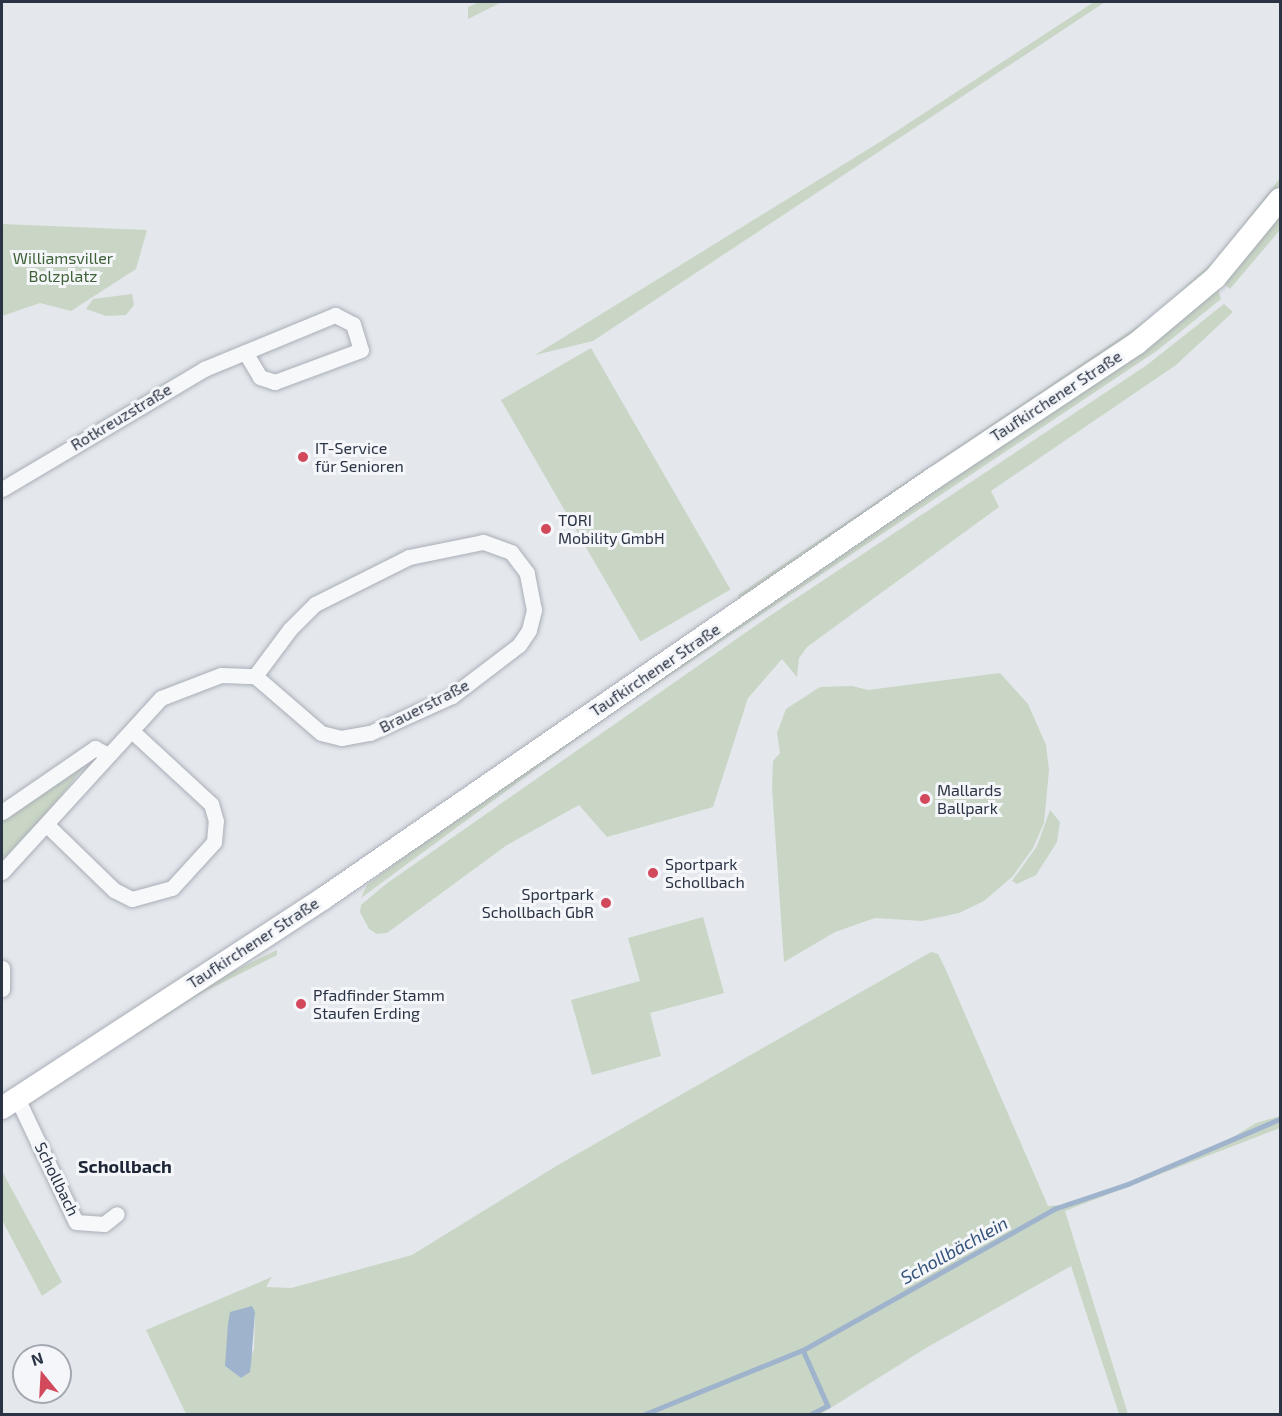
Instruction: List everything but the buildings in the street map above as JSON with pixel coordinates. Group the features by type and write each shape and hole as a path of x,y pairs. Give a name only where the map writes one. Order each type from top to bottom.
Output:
{"main road":[{"name":"Taufkirchener Straße","path":"9,1103 324,898 934,478 1136,344 1215,278 1281,199"}],"street":[{"name":"Rotkreuzstraße","path":"2,489 135,407 204,369 245,352 335,315 353,324 361,350 275,382 260,377 245,352"},
{"name":"Brauerstraße","path":"483,542 511,552 527,573 534,610 529,630 519,645 452,696 370,733 341,738 321,733 255,676 290,629 315,604 409,557 483,542"},
{"path":"2,872 48,826 108,755 161,698 186,686 220,675 255,676"},
{"path":"48,826 114,890 132,899 172,888 214,842 216,821 211,804 132,731"},
{"path":"2,812 94,748 108,755"},
{"path":"2,968 2,989"},
{"name":"Schollbach","path":"9,1103 76,1221 104,1224 117,1214"}],"green space":[{"path":"479,2 502,2 468,19 468,7"},
{"path":"1094,2 1105,2 593,341 535,355 883,140"},
{"path":"1280,178 1280,185 1232,246 1162,313 741,601 738,595 1154,315 1216,259"},
{"path":"1280,214 1280,230 1230,289 1224,284"},
{"name":"Williamsviller Bolzplatz","path":"2,224 147,230 136,269 71,311 40,303 2,316"},
{"path":"1218,290 1221,299 1158,350 600,722 361,898 367,885 404,857"},
{"path":"132,294 134,305 126,315 106,316 86,309 93,299"},
{"path":"1224,304 1233,312 1176,365 991,491 999,507 807,647 799,658 797,677 782,659 748,698 713,807 607,837 579,805 507,845 387,933 377,934 369,929 360,912 361,905 386,884 768,617 1147,365"},
{"path":"591,348 731,590 640,642 501,400"},
{"name":"Mallards Ballpark","path":"1000,673 1028,704 1046,745 1049,770 1044,823 1033,848 1013,876 984,901 959,913 922,921 875,918 835,932 784,962 772,788 773,761 780,753 777,733 786,709 820,687 852,686 868,690"},
{"path":"82,763 87,763 42,819 2,860 2,821"},
{"path":"1050,810 1060,822 1057,842 1036,875 1017,884 1012,881 1037,846"},
{"path":"703,917 724,993 650,1013 661,1056 592,1075 571,1000 640,981 628,938"},
{"path":"277,950 277,955 200,994 136,1035 128,1035 219,978"},
{"path":"931,952 938,954 945,968 1048,1206 1063,1205 1119,1186 1225,1142 1256,1123 1280,1116 1280,1128 1065,1211 1128,1414 1119,1414 1071,1266 926,1348 821,1414 186,1414 146,1330 272,1277 266,1287 291,1288 412,1255 558,1165","holes":["255,1312 254,1349 241,1378 225,1366"]},
{"path":"2,1171 62,1282 42,1296 2,1220"}],"water":[{"path":"252,1306 255,1312 250,1372 241,1378 225,1366 228,1324 230,1312"}],"waterway":[{"name":"Schollbächlein","path":"645,1414 803,1350 1054,1209 1128,1184 1280,1119"},
{"path":"803,1350 828,1406 812,1414"}],"place":[{"name":"IT-Service für Senioren","path":"303,457"},
{"name":"TORI Mobility GmbH","path":"546,529"},
{"name":"Mallards Ballpark","path":"925,799"},
{"name":"Sportpark Schollbach","path":"653,873"},
{"name":"Sportpark Schollbach GbR","path":"606,903"},
{"name":"Pfadfinder Stamm Staufen Erding","path":"301,1004"}],"district":[{"name":"Schollbach","path":"125,1166"}]}
